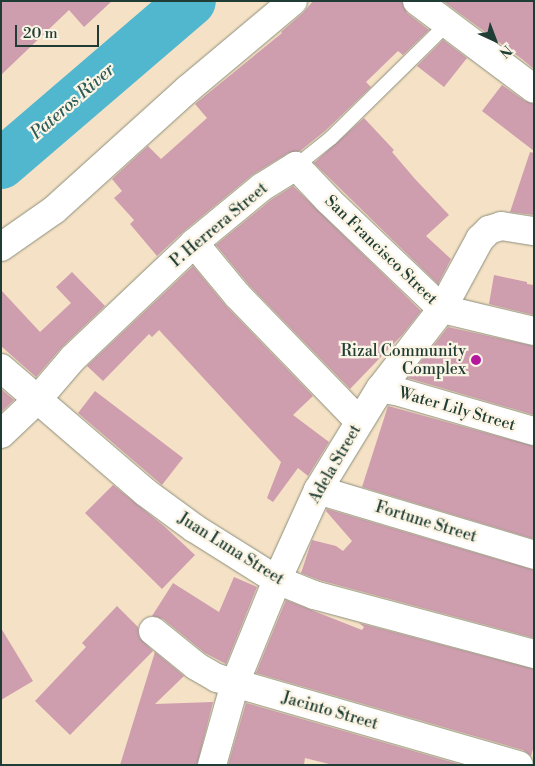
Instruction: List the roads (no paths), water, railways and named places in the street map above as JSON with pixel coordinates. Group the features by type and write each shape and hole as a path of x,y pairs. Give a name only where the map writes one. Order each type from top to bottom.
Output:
{"street":[{"path":"1,247 54,210 188,89 293,1"},
{"path":"417,1 446,25 534,89"},
{"name":"P. Herrera Street","path":"1,434 37,400 73,358 194,243 262,187 296,166"},
{"name":"San Francisco Street","path":"296,166 328,200 442,309 534,331"},
{"name":"Adela Street","path":"212,765 234,683 277,580 318,490 380,389 442,309 480,239 489,230 501,226 534,231"},
{"path":"194,243 237,295 360,421"},
{"name":"Juan Luna Street","path":"1,368 146,492 194,528 277,580 314,595 534,654"},
{"name":"Water Lily Street","path":"380,389 396,391 534,430"},
{"name":"Fortune Street","path":"318,490 534,555"},
{"name":"Jacinto Street","path":"153,631 196,666 217,678 481,760 519,765"}],"lane":[{"name":"P. Herrera Street","path":"296,166 331,138 446,25"}],"waterway":[{"name":"Pateros River","path":"1,164 191,1"}],"place":[{"name":"Rizal Community Complex","path":"476,360"}]}
